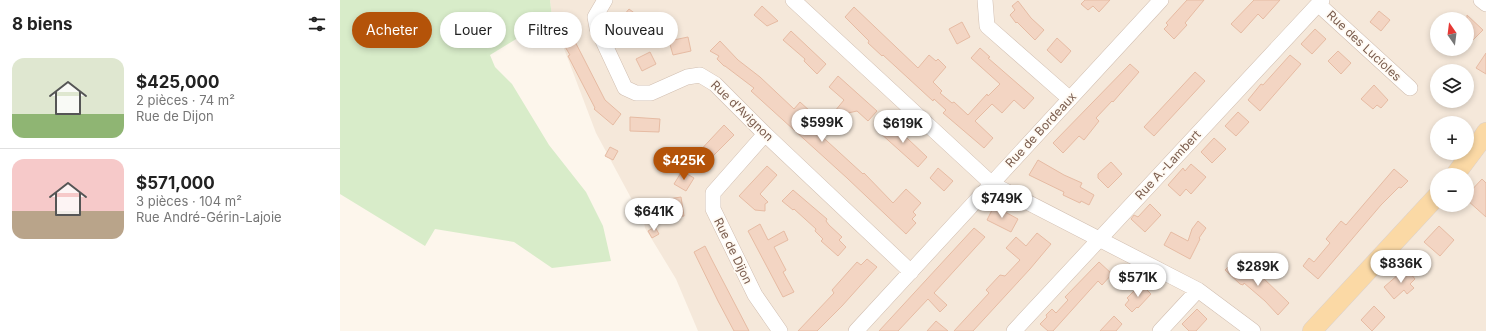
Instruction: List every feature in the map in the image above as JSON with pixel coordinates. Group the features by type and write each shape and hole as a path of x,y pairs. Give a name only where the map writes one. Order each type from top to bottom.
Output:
{"main road":[{"path":"1460,168 1486,132"},
{"path":"1312,331 1430,204"}],"street":[{"name":"Rue d'Avignon","path":"605,0 595,17 597,28 625,88 636,93 651,93 687,77 700,75 716,84 765,134 911,272"},
{"path":"793,0 992,184 1198,290 1253,331"},
{"path":"985,0 987,26 1070,99"},
{"name":"Rue de Bordeaux","path":"856,331 1161,0"},
{"path":"1482,0 1486,4"},
{"name":"Rue des Lucioles","path":"1320,2 1410,88"},
{"name":"Rue A.-Lambert","path":"1014,331 1320,2"},
{"name":"Rue de Dijon","path":"765,134 713,193 713,209 755,294 780,331"},
{"path":"1160,331 1198,290"}],"shaded area":[{"path":"550,0 1486,0 1486,331 698,331 676,279 645,228 644,222 596,133 564,48 582,48 582,12 551,12"}],"green space":[{"path":"340,0 550,0 551,12 514,12 514,40 506,45 506,12 440,12 440,48 501,48 490,55 495,67 512,84 549,145 586,192 603,226 611,261 552,268 514,242 435,229 425,246 340,194"}],"building":[{"path":"1085,0 1110,0 1099,12 1093,6 1088,10 1081,4"},
{"path":"1187,0 1204,0 1185,23 1187,25 1174,39 1164,29 1168,25 1166,23"},
{"path":"1254,0 1280,0 1263,19 1258,14 1241,33 1231,24"},
{"path":"1018,1 1031,18 1044,30 1035,40 1017,22 1016,23 1010,15 1015,10 1012,6"},
{"path":"762,6 778,21 767,26 754,15"},
{"path":"854,7 918,68 929,55 936,61 938,59 946,67 933,82 942,91 940,93 952,103 954,102 968,115 987,94 988,96 1000,84 971,58 980,48 990,57 988,58 1034,98 1024,109 1014,100 1002,113 992,104 975,121 993,138 984,148 943,113 946,110 934,99 933,101 868,43 869,41 845,17"},
{"path":"1379,11 1390,20 1381,31 1370,22"},
{"path":"962,22 970,37 957,44 949,29"},
{"path":"1474,22 1483,30 1474,39"},
{"path":"1315,29 1326,39 1312,54 1301,44"},
{"path":"791,31 826,64 817,74 804,61 805,59 783,40"},
{"path":"688,37 691,51 673,55 671,48 678,48 678,39"},
{"path":"1057,38 1071,51 1061,63 1047,50"},
{"path":"720,41 738,60 760,77 794,109 800,102 811,112 804,120 863,174 864,173 893,203 906,189 921,203 913,212 916,215 912,219 916,223 906,234 751,91 754,88 717,59 719,56 710,51"},
{"path":"566,48 578,48 605,100 621,114 613,125 594,109 595,108 568,56 570,55"},
{"path":"1338,51 1351,63 1341,74 1328,61"},
{"path":"650,52 656,64 642,71 636,59"},
{"path":"1486,53 1486,74 1476,68"},
{"path":"1290,55 1301,64 1260,111 1248,100 1261,84 1263,85"},
{"path":"1130,64 1139,72 1113,102 1112,101 1096,118 1099,121 1084,140 1079,136 1063,153 1053,143"},
{"path":"1195,72 1205,81 1154,136 1144,127"},
{"path":"838,76 877,111 868,121 857,111 830,117 844,100 829,87"},
{"path":"1374,85 1388,100 1381,108 1377,105 1373,109 1361,99"},
{"path":"1238,112 1249,122 1236,136 1225,126"},
{"path":"630,117 660,119 659,132 630,131"},
{"path":"889,121 927,157 918,167 879,132"},
{"path":"724,125 734,135 704,165 695,156"},
{"path":"1214,138 1226,149 1212,163 1201,152"},
{"path":"610,147 618,151 613,160 605,156"},
{"path":"1038,160 1064,175 1082,183 1080,187 1094,195 1089,205 1081,201 1080,203 1063,195 1064,192 1029,175"},
{"path":"1111,162 1122,174 1108,188 1098,178 1098,174"},
{"path":"1191,164 1206,177 1191,194 1186,189 1180,196 1168,185 1183,168 1185,171"},
{"path":"767,166 777,175 760,194 768,202 765,204 765,211 755,210 739,196"},
{"path":"938,168 953,181 944,191 930,178"},
{"path":"1394,169 1408,181 1401,188 1399,187 1381,205 1318,279 1303,266 1309,258 1314,262 1330,243 1326,239 1341,221 1346,225"},
{"path":"682,171 694,178 686,191 674,184"},
{"path":"1482,179 1486,183 1486,217 1474,206 1474,188"},
{"path":"793,190 827,219 826,221 829,225 842,237 839,240 846,247 838,256 821,241 823,239 815,231 816,229 794,209 793,210 782,201"},
{"path":"681,197 684,216 670,218 668,199"},
{"path":"1150,204 1161,215 1145,232 1131,219 1134,215 1138,217"},
{"path":"994,206 1018,219 1011,232 987,220"},
{"path":"1198,221 1206,228 1199,238 1200,239 1190,259 1164,245 1171,232 1188,241 1192,229"},
{"path":"760,224 768,240 784,231 788,240 774,247 786,270 783,272 794,292 783,297 748,231"},
{"path":"1439,226 1454,240 1440,256 1424,242"},
{"path":"655,227 659,234 652,238 648,231"},
{"path":"974,228 985,237 934,293 947,305 940,312 928,299 898,331 879,331"},
{"path":"1037,233 1051,244 1030,269 973,331 954,331 989,293 986,290 1000,275 1005,276 1020,260 1006,248 1016,237 1026,246"},
{"path":"705,246 749,331 734,331 718,301 694,252"},
{"path":"867,259 877,267 842,306 817,331 798,331 834,293 832,290 857,262 861,265"},
{"path":"1235,260 1256,280 1260,275 1289,303 1278,315 1265,301 1244,283 1243,285 1240,284 1225,270"},
{"path":"1099,262 1112,274 1102,285 1098,281 1053,331 1048,331 1040,324 1047,317 1046,315 1052,309 1056,313 1068,300 1065,297"},
{"path":"1406,268 1415,279 1410,284 1414,288 1407,294 1404,290 1394,299 1384,287"},
{"path":"1141,284 1151,294 1138,308 1137,307 1132,312 1125,305 1129,300 1127,298"},
{"path":"1374,306 1385,317 1372,331 1361,320"},
{"path":"1197,309 1207,319 1196,331 1189,331 1182,324"},
{"path":"1114,316 1122,324 1116,331 1100,331"},
{"path":"936,321 948,331 927,331"}]}
